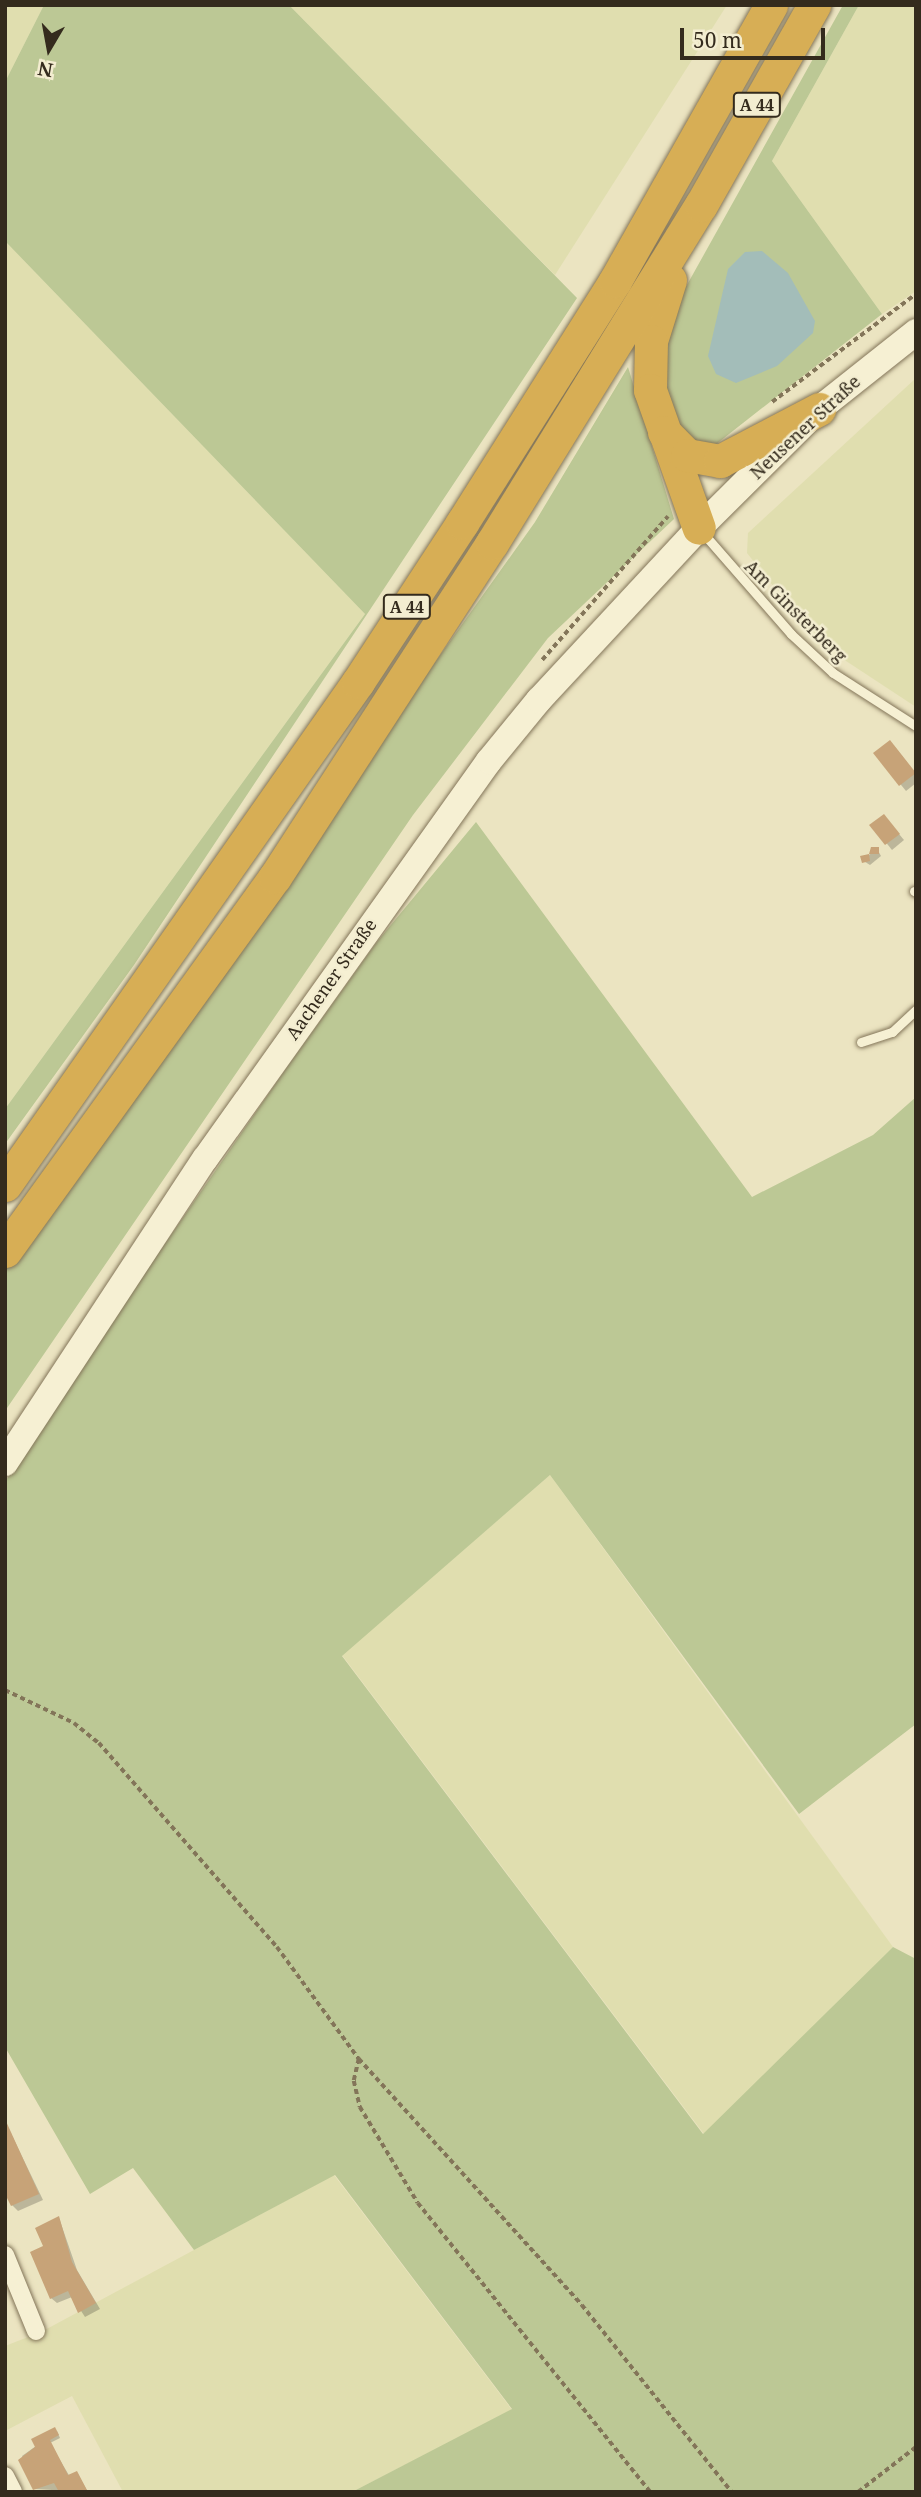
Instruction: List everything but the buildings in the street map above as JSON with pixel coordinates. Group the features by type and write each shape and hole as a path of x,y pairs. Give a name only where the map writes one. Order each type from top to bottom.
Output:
{"highway":[{"name":"A 44","path":"5,1185 358,682 455,534 615,281 771,5"},
{"name":"A 44","path":"5,1251 275,877 492,543 701,205 814,5"},
{"path":"699,528 650,390 651,341 666,290 701,205"},
{"path":"662,429 687,455 720,461 819,409"}],"main road":[{"name":"Neusener Straße","path":"699,528 819,409 916,332"},
{"name":"Aachener Straße","path":"5,1463 205,1158 489,761 539,700 699,528"}],"street":[{"path":"5,2255 36,2331"},
{"path":"5,2476 13,2492"}],"lane":[{"name":"Am Ginsterberg","path":"699,528 765,606 833,673 916,726"},
{"path":"861,1042 892,1032 916,1010"}],"path":[{"path":"5,1690 74,1723 99,1743 277,1947 359,2059 469,2185 582,2305 732,2492"},
{"path":"359,2059 354,2081 360,2107 418,2203 650,2492"},
{"path":"858,2492 916,2447"}],"shaded area":[{"path":"5,5 44,5 5,82"},
{"path":"289,5 727,5 555,275"},
{"path":"859,5 916,5 916,291 882,314 772,161"},
{"path":"5,241 365,614 5,1109"},
{"path":"916,378 916,707 843,659 801,621 747,553 748,533"},
{"path":"550,1475 893,1947 704,2134 342,1655"},
{"path":"334,2175 512,2410 352,2492 123,2492 72,2396 5,2431 5,2346 41,2332"}],"green space":[{"path":"44,5 289,5 577,298 134,965 5,1144 5,1109 365,614 5,241 5,82"},
{"path":"843,5 859,5 772,161 882,314 710,449 680,434 661,387 673,310"},
{"path":"628,367 674,519 548,638 413,815 5,1411 5,1266 535,522"},
{"path":"476,822 752,1197 873,1135 916,1097 916,1724 799,1814 550,1475 342,1656 703,2134 893,1947 916,1959 916,2492 352,2492 512,2409 335,2175 194,2250 133,2168 90,2194 5,2047 5,1482 63,1391 285,1070 376,943"}],"water":[{"path":"762,251 788,273 815,321 813,333 777,366 736,383 716,374 708,356 728,269 745,252"}]}
